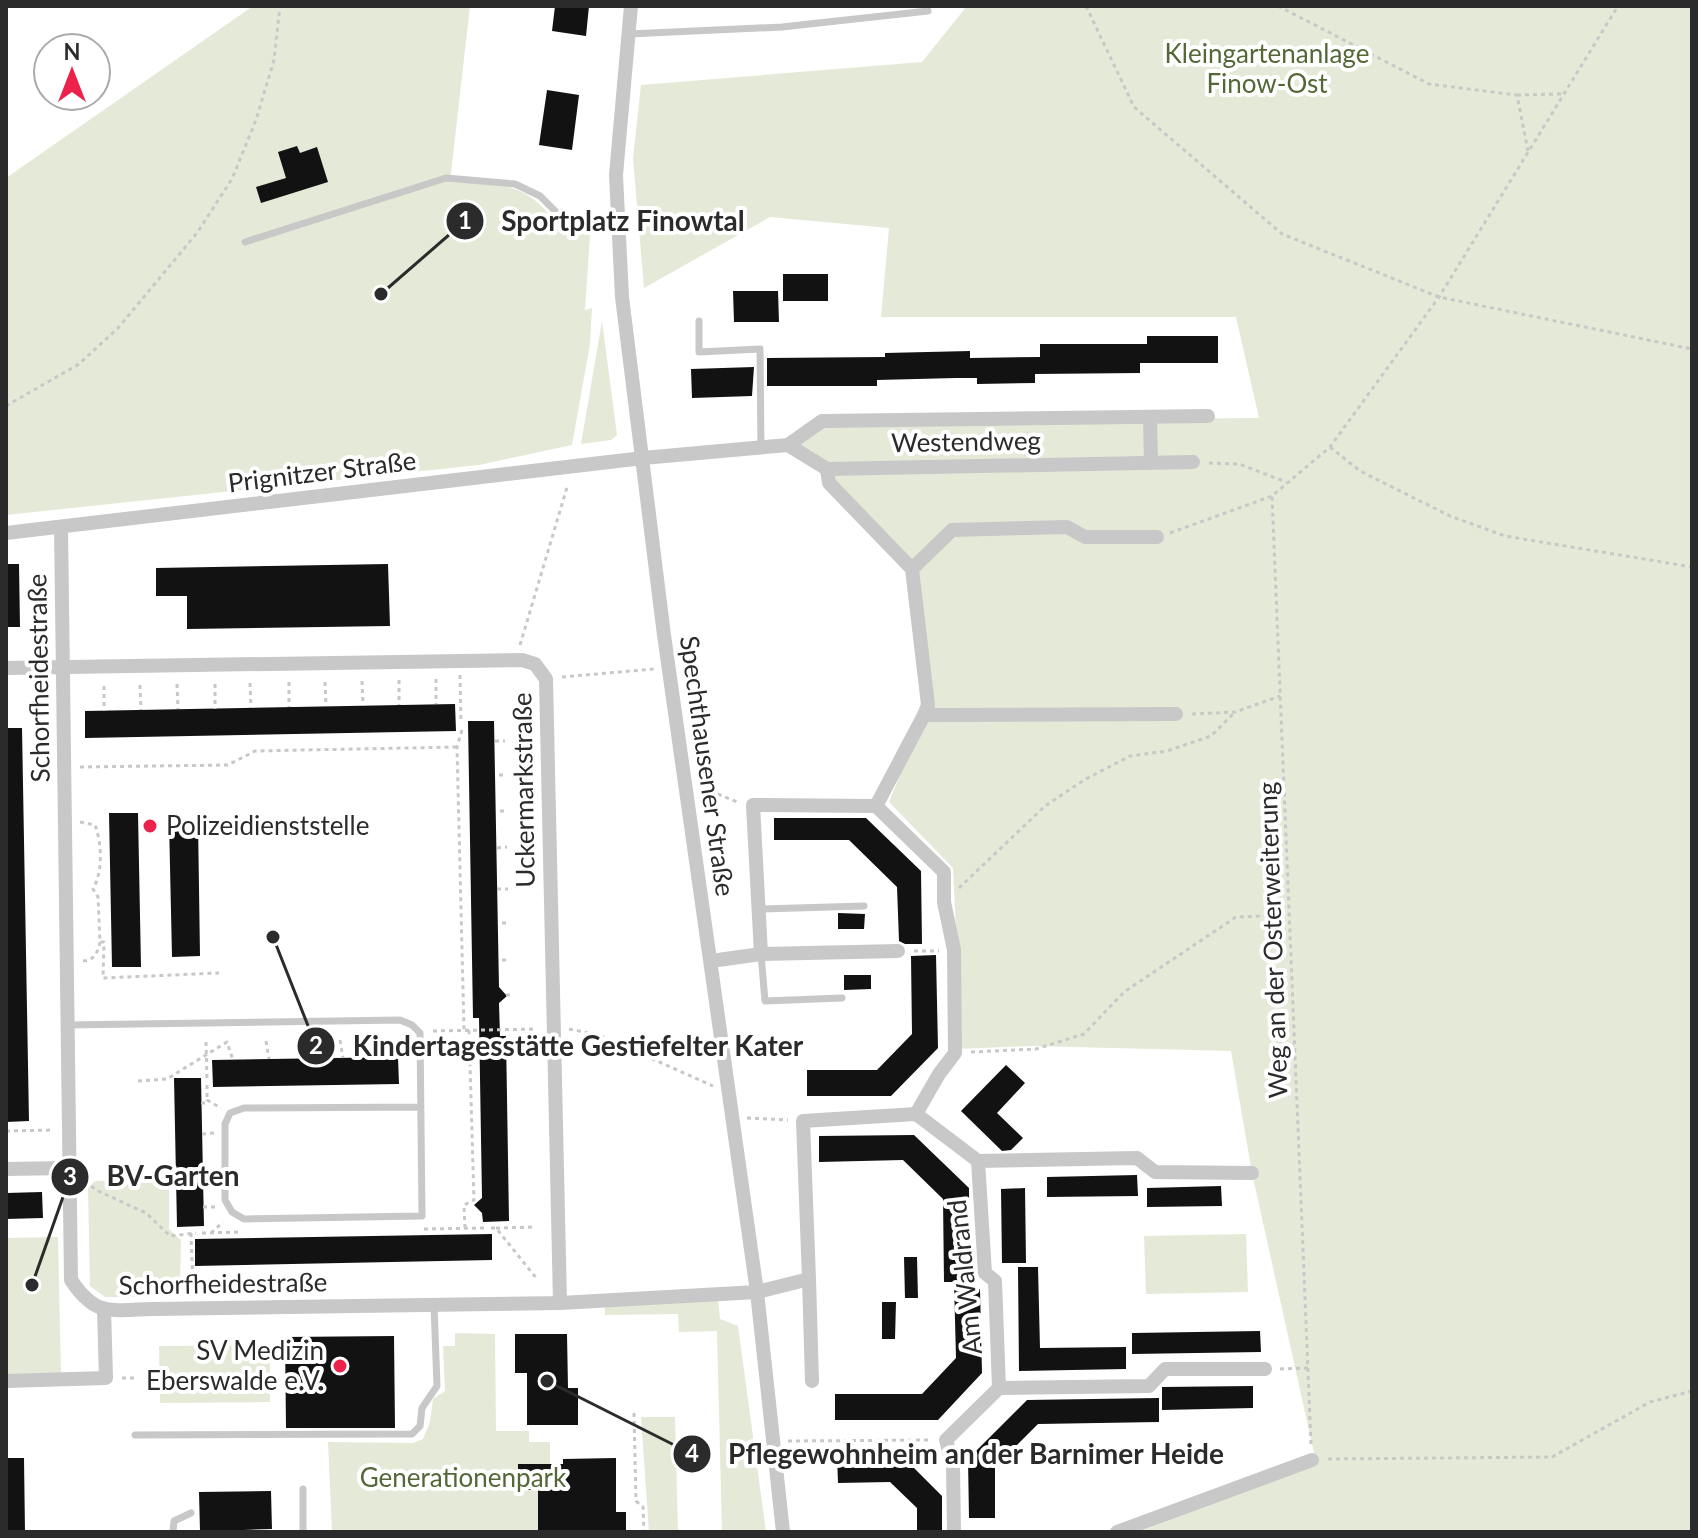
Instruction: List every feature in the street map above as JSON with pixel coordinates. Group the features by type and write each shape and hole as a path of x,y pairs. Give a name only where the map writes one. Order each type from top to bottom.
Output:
{"street":[{"name":"Spechthausener Straße","path":"631,6 616,175 622,297 669,667 757,1292 783,1532"},
{"name":"Westendweg","path":"643,458 788,445 822,421 1208,416"},
{"path":"1150,417 1151,463"},
{"path":"788,445 827,469 829,483 912,569 928,705 876,806"},
{"name":"Prignitzer Straße","path":"6,533 643,458"},
{"name":"Westendweg","path":"827,469 1193,462"},
{"name":"Schorfheidestraße","path":"61,527 71,1280 84,1300 104,1309 560,1303 757,1292 809,1279"},
{"path":"912,569 952,530 1067,527 1085,537 1157,537"},
{"name":"Uckermarkstraße","path":"6,668 508,660 535,664 546,679 560,1303"},
{"path":"924,715 1176,714"},
{"path":"761,954 753,805 876,806 944,872 944,902 954,950 955,1053 916,1114"},
{"path":"711,961 761,954 898,951"},
{"path":"812,1381 803,1121 916,1114 978,1161 1137,1158 1155,1172 1252,1173"},
{"name":"Am Waldrand","path":"978,1161 985,1273 995,1281 999,1388"},
{"path":"6,1169 69,1168"},
{"path":"6,1381 106,1378 104,1309"},
{"path":"954,1532 953,1466 946,1440 999,1388 1149,1386 1165,1369 1265,1369"},
{"path":"1117,1532 1312,1460"}],"lane":[{"path":"629,34 782,27 928,11"},
{"path":"245,242 446,178 498,180 515,184 540,196 559,215 573,223 617,229"},
{"path":"699,321 699,352 760,349 761,448"},
{"path":"758,909 864,906"},
{"path":"761,954 765,1001 842,998"},
{"path":"67,1025 400,1020 420,1033 421,1107 422,1216 244,1219 234,1213 225,1200 225,1124 230,1113 244,1108 421,1107"},
{"path":"135,1435 412,1434 420,1426 422,1408 437,1386 434,1305"},
{"path":"303,1489 303,1532"},
{"path":"173,1532 174,1521 191,1513"}],"path":[{"path":"6,406 79,364 146,296 197,233 232,179 256,120 274,60 280,6"},
{"path":"1086,6 1134,107 1282,234 1439,297 1692,349"},
{"path":"1278,6 1429,84 1517,95 1564,94"},
{"path":"1157,537 1272,496 1330,447 1439,297 1618,6"},
{"path":"1517,95 1528,151"},
{"path":"1330,447 1360,471 1450,516 1505,536 1692,567"},
{"path":"1193,462 1239,464 1287,483"},
{"path":"508,660 519,648 573,467"},
{"name":"Weg an der Osterweiterung","path":"1272,496 1312,1460"},
{"path":"460,661 461,723"},
{"path":"546,679 669,667"},
{"path":"436,679 436,704"},
{"path":"399,680 399,705"},
{"path":"362,681 363,706"},
{"path":"289,682 289,707"},
{"path":"325,682 326,706"},
{"path":"250,683 251,708"},
{"path":"177,684 178,709"},
{"path":"215,684 215,709"},
{"path":"140,685 141,710"},
{"path":"104,686 104,711"},
{"path":"1176,714 1235,712 1280,696"},
{"path":"944,902 1045,806 1084,780 1130,756 1167,751 1211,736 1235,712"},
{"path":"462,730 457,747 474,1200 464,1205 465,1228"},
{"path":"495,741 505,741"},
{"path":"64,767 228,765 255,751 457,747"},
{"path":"499,775 506,775"},
{"path":"685,780 734,802 753,805"},
{"path":"500,811 506,811"},
{"path":"65,823 95,825 99,836 99,878 93,889 98,897 100,942 92,959 83,961"},
{"path":"497,848 507,847"},
{"path":"497,889 508,889"},
{"path":"955,1053 1036,1049 1084,1034 1124,992 1236,917 1290,915"},
{"path":"502,923 508,923"},
{"path":"100,942 104,942 103,978 219,973"},
{"path":"898,951 954,950"},
{"path":"502,960 509,960"},
{"path":"429,1031 578,1029 599,1035 728,1092"},
{"path":"378,1039 379,1057"},
{"path":"340,1040 343,1058"},
{"path":"266,1041 269,1059"},
{"path":"305,1041 306,1058"},
{"path":"206,1042 207,1079"},
{"path":"138,1081 167,1079 227,1042 233,1060"},
{"path":"201,1103 207,1103 207,1085"},
{"path":"732,1117 803,1121"},
{"path":"6,1131 69,1129"},
{"path":"69,1168 96,1190 146,1213 170,1236 194,1233 193,1285"},
{"path":"211,1233 234,1213"},
{"path":"536,1227 493,1228 537,1279"},
{"path":"1265,1369 1308,1368"},
{"path":"1312,1460 1552,1457 1650,1402 1692,1391"},
{"path":"634,1413 636,1501 643,1507 644,1532"},
{"path":"772,1442 946,1440"}],"green space":[{"path":"253,6 470,6 450,182 501,185 514,189 538,203 562,230 590,235 585,310 592,308 590,344 572,445 479,465 6,515 6,178 101,112 112,112 112,104"},
{"name":"Kleingartenanlage Finow-Ost","path":"967,6 1692,6 1692,1532 1139,1532 1316,1462 1252,1173 1231,1051 1034,1046 957,1049 953,868 889,802 928,705 912,569 829,483 827,469 788,445 822,421 1259,418 1236,317 881,317 889,228 770,217 644,288 633,158 641,85 922,62"},
{"path":"602,321 617,435 611,440 581,444"},
{"path":"169,1180 169,1229 181,1240 180,1285 165,1297 105,1297 90,1286 88,1188 95,1181"},
{"path":"1246,1234 1248,1292 1146,1294 1144,1236"},
{"path":"58,1237 61,1374 6,1374 6,1238"},
{"path":"718,1298 720,1319 738,1326 766,1532 722,1532 717,1331 679,1332 678,1314 605,1315 605,1304"},
{"name":"Generationenpark","path":"455,1333 495,1334 496,1431 529,1431 529,1442 550,1442 550,1464 518,1465 518,1490 538,1490 538,1532 332,1532 328,1442 413,1443 423,1439 430,1422 433,1399 445,1391 443,1346 455,1346"},
{"path":"270,1345 270,1402 160,1403 159,1346"},
{"path":"641,1417 675,1417 678,1532 649,1532"}],"building":[{"path":"555,6 589,6 586,36 552,31"},
{"path":"547,90 579,95 572,150 539,145"},
{"path":"297,146 300,153 317,147 328,182 261,203 256,187 286,178 278,152"},
{"path":"783,274 828,274 828,301 783,301"},
{"path":"733,291 778,291 779,322 734,322"},
{"path":"1147,336 1218,336 1218,363 1140,363 1140,373 1035,374 1035,383 977,384 977,378 956,378 877,380 877,386 767,386 767,358 885,357 885,353 970,351 970,358 1040,357 1040,344 1147,344"},
{"path":"754,367 752,396 692,398 691,369"},
{"path":"6,564 19,564 20,627 6,627"},
{"path":"388,564 390,626 187,629 187,596 156,596 156,568"},
{"path":"455,704 456,731 85,738 85,711"},
{"path":"468,721 494,721 499,987 507,996 499,1003 500,1036 506,1036 509,1221 483,1222 482,1213 474,1205 482,1198 479,1018 473,1018"},
{"path":"6,728 22,728 29,1121 6,1122"},
{"path":"109,813 138,813 141,967 112,967"},
{"path":"774,818 866,818 921,871 922,944 899,941 897,887 849,840 774,840"},
{"path":"169,821 198,821 200,956 172,957"},
{"path":"838,913 865,914 864,929 838,929"},
{"path":"936,955 938,1048 891,1096 807,1096 807,1070 877,1070 912,1034 911,956"},
{"path":"844,975 871,975 871,989 844,990"},
{"path":"398,1057 399,1084 213,1087 212,1060"},
{"path":"1006,1065 1025,1083 997,1113 1023,1138 1011,1150 1002,1151 961,1111"},
{"path":"174,1078 201,1078 204,1226 177,1227"},
{"path":"914,1135 969,1188 970,1289 980,1289 982,1373 938,1420 835,1420 835,1394 922,1394 956,1358 954,1282 944,1282 943,1199 903,1160 819,1162 819,1136"},
{"path":"1137,1175 1138,1196 1047,1197 1047,1177"},
{"path":"1221,1186 1222,1206 1147,1207 1147,1188"},
{"path":"1025,1188 1026,1263 1002,1263 1001,1189"},
{"path":"42,1192 43,1218 6,1219 6,1193"},
{"path":"492,1234 492,1260 195,1266 195,1239"},
{"path":"904,1257 917,1257 918,1298 905,1298"},
{"path":"1018,1267 1038,1267 1040,1348 1126,1347 1126,1369 1019,1371"},
{"path":"882,1302 896,1302 895,1339 882,1339"},
{"path":"1260,1331 1261,1352 1132,1354 1132,1333"},
{"path":"515,1334 567,1334 568,1388 578,1388 578,1425 527,1425 527,1373 515,1373"},
{"name":"SV Medizin Eberswalde e.V.","path":"394,1336 395,1428 286,1428 285,1337"},
{"path":"1253,1386 1253,1408 1162,1410 1162,1387"},
{"path":"1159,1398 1159,1422 1038,1424 995,1467 995,1518 969,1518 968,1459 1027,1400"},
{"path":"901,1455 942,1496 942,1532 917,1532 917,1508 890,1482 838,1483 837,1456"},
{"path":"6,1458 24,1458 25,1532 6,1532"},
{"path":"616,1458 616,1512 626,1512 626,1532 538,1532 538,1490 518,1490 518,1464 563,1464 563,1459"},
{"path":"271,1491 272,1529 200,1531 199,1492"}],"place":[{"name":"Sportplatz Finowtal","path":"381,294"},
{"name":"Polizeidienststelle","path":"150,826"},
{"name":"Kindertagesstätte Gestiefelter Kater","path":"273,937"},
{"name":"BV-Garten","path":"32,1285"},
{"name":"SV Medizin Eberswalde e.V.","path":"340,1366"},
{"name":"Pflegewohnheim an der Barnimer Heide","path":"547,1381"}]}
